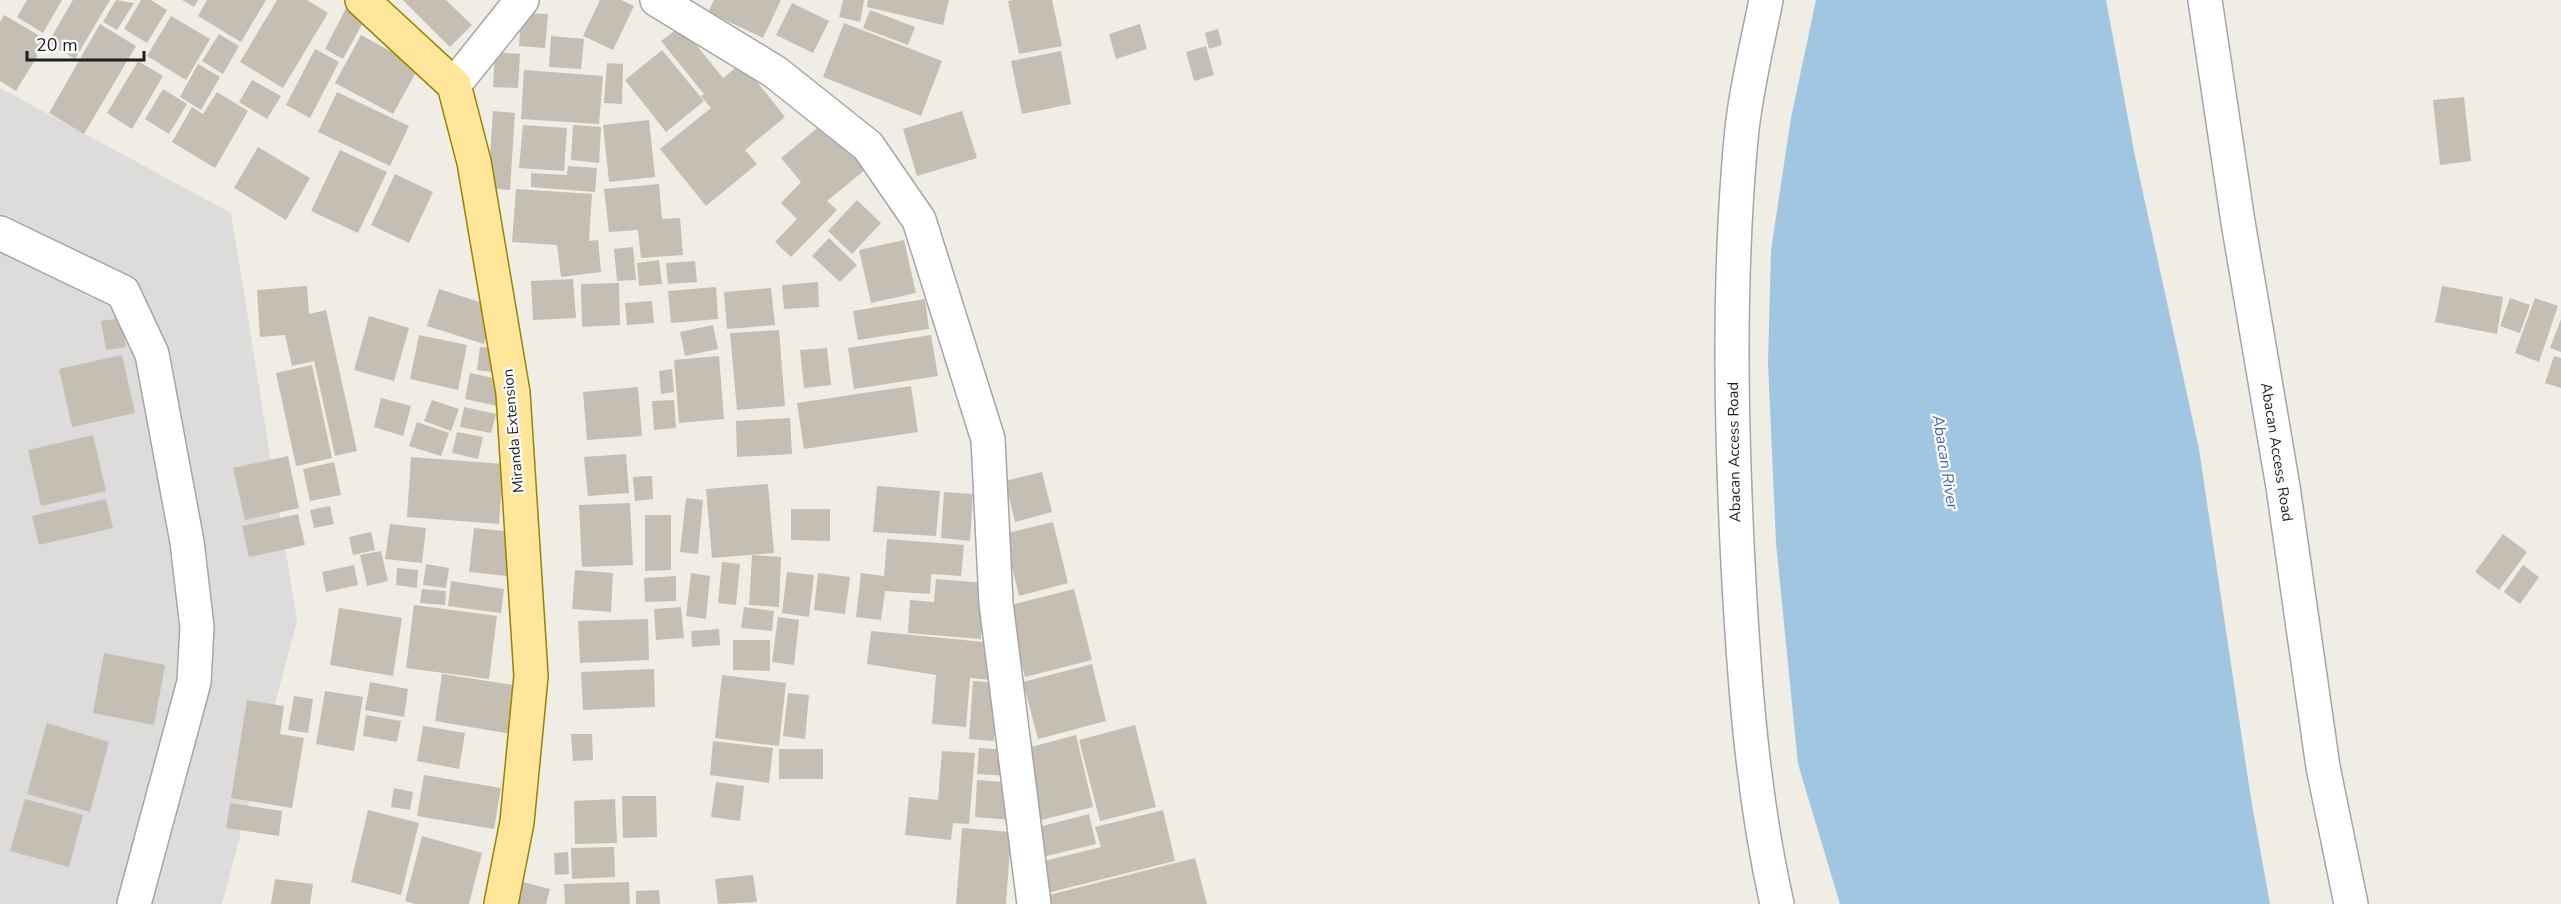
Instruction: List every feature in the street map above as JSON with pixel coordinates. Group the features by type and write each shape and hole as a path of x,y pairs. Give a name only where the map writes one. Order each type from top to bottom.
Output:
{"main road":[{"path":"362,0 454,85"},
{"name":"Miranda Extension","path":"454,85 474,162 513,393 531,676 517,822 501,904"}],"street":[{"path":"454,85 522,0"},
{"path":"657,0 775,72 868,146 919,220 988,439 996,603 1034,904"},
{"name":"Abacan Access Road","path":"1766,0 1741,137 1731,312 1735,508 1743,648 1754,760 1768,863 1777,904"},
{"name":"Abacan Access Road","path":"2205,0 2238,222 2283,487 2323,767 2351,904"},
{"path":"0,232 123,292 152,354 187,542 197,627 194,682 134,904"}],"shaded area":[{"path":"0,88 231,213 297,621 222,904 0,904"}],"water":[{"name":"Abacan River","path":"1816,0 2106,0 2135,156 2199,449 2251,799 2270,904 1840,904 1798,764 1776,543 1768,363 1771,250 1791,118"}],"building":[{"path":"27,0 62,0 43,33 17,17"},
{"path":"73,0 110,0 75,59 48,43"},
{"path":"116,0 134,3 117,30 103,22"},
{"path":"141,0 151,0 167,10 147,43 124,29"},
{"path":"182,0 198,0 194,7"},
{"path":"207,0 266,0 241,42 198,16"},
{"path":"277,0 307,0 328,13 283,88 240,62"},
{"path":"403,0 446,0 472,25 450,47"},
{"path":"600,0 621,0 634,6 613,50 583,36"},
{"path":"714,0 781,0 763,38 708,12"},
{"path":"843,0 864,0 860,22 839,17"},
{"path":"868,0 949,0 943,25 867,7"},
{"path":"1052,0 1062,46 1019,54 1008,1"},
{"path":"792,3 829,21 813,53 776,35"},
{"path":"347,6 366,17 343,59 325,49"},
{"path":"870,10 915,27 908,45 863,28"},
{"path":"521,13 548,14 545,48 519,46"},
{"path":"4,15 47,40 16,91 0,81 0,22"},
{"path":"171,16 210,39 186,80 147,56"},
{"path":"844,23 942,61 921,116 823,77"},
{"path":"100,24 136,46 84,134 49,113"},
{"path":"1140,24 1147,49 1116,59 1109,34"},
{"path":"681,26 723,78 742,63 785,117 745,150 757,164 706,206 660,149 711,108 701,96 704,94 661,41"},
{"path":"1218,29 1222,45 1209,49 1205,33"},
{"path":"219,34 239,46 223,74 202,61"},
{"path":"361,35 419,67 393,114 335,83"},
{"path":"551,36 584,39 581,69 549,67"},
{"path":"1206,46 1214,75 1194,81 1186,52"},
{"path":"315,49 339,62 310,118 286,105"},
{"path":"662,50 704,101 666,132 625,80"},
{"path":"1061,51 1071,104 1022,114 1011,61"},
{"path":"495,52 520,54 518,88 493,87"},
{"path":"138,61 163,76 132,129 107,113"},
{"path":"607,63 623,64 622,104 604,103"},
{"path":"198,64 220,77 201,110 180,97"},
{"path":"524,70 603,76 599,124 521,119"},
{"path":"252,80 281,96 267,119 239,102"},
{"path":"163,89 187,104 169,134 145,119"},
{"path":"217,92 248,111 215,168 172,142 192,107 203,114"},
{"path":"337,92 409,126 390,166 318,132"},
{"path":"2464,97 2471,161 2440,165 2433,100"},
{"path":"493,111 515,113 510,190 488,188"},
{"path":"962,111 977,158 917,176 903,129"},
{"path":"649,120 655,177 609,182 603,125"},
{"path":"827,120 866,169 827,201 837,210 791,257 775,242 797,219 781,203 801,182 781,158"},
{"path":"523,125 567,128 564,171 519,168"},
{"path":"573,125 601,127 599,163 571,160"},
{"path":"258,147 310,178 286,220 234,188"},
{"path":"340,150 387,172 358,233 311,211"},
{"path":"568,166 597,168 595,192 531,187 531,173 567,175"},
{"path":"395,174 433,192 409,243 371,225"},
{"path":"659,184 662,219 680,218 683,255 641,258 638,230 609,232 604,189"},
{"path":"516,189 592,194 589,241 598,240 601,272 561,277 557,245 512,242"},
{"path":"857,200 881,223 852,254 828,231"},
{"path":"829,238 857,265 840,282 812,256"},
{"path":"904,240 916,293 871,303 859,250"},
{"path":"633,247 636,280 617,281 614,249"},
{"path":"659,260 662,284 639,286 637,263"},
{"path":"695,261 697,282 668,284 666,263"},
{"path":"573,279 576,318 533,320 531,281"},
{"path":"818,282 819,307 784,309 782,285"},
{"path":"619,283 620,325 582,327 581,284"},
{"path":"307,286 309,314 326,310 357,451 335,456 314,361 292,366 285,335 260,337 257,290"},
{"path":"2442,286 2503,297 2497,334 2435,322"},
{"path":"716,287 718,319 671,323 668,291"},
{"path":"771,288 775,325 727,329 724,292"},
{"path":"439,289 495,307 484,344 427,326"},
{"path":"2510,298 2530,305 2520,333 2500,326"},
{"path":"2535,298 2558,306 2539,362 2515,353"},
{"path":"925,299 929,329 858,340 853,311"},
{"path":"652,301 654,323 627,325 625,303"},
{"path":"369,316 409,328 394,381 354,370"},
{"path":"121,318 126,347 106,350 101,321"},
{"path":"2561,319 2561,352 2550,348"},
{"path":"713,325 718,349 685,356 680,332"},
{"path":"779,330 785,406 737,410 730,333"},
{"path":"419,335 467,345 458,390 410,379"},
{"path":"931,335 938,376 854,389 848,348"},
{"path":"480,347 502,349 499,373 477,370"},
{"path":"827,348 831,385 804,388 800,350"},
{"path":"122,355 135,413 72,427 59,369"},
{"path":"719,356 724,419 679,423 674,360"},
{"path":"2554,356 2561,358 2561,388 2545,383"},
{"path":"312,365 332,458 296,466 276,373"},
{"path":"672,369 674,392 661,394 659,371"},
{"path":"470,373 507,381 502,407 465,399"},
{"path":"911,386 918,432 804,449 797,403"},
{"path":"638,387 642,436 587,440 583,392"},
{"path":"381,398 411,406 403,436 374,427"},
{"path":"432,400 459,409 451,431 424,421"},
{"path":"674,400 676,428 654,430 652,401"},
{"path":"464,407 496,414 491,433 460,427"},
{"path":"790,418 792,454 737,457 736,421"},
{"path":"417,422 449,433 441,456 409,446"},
{"path":"457,432 483,437 478,459 452,453"},
{"path":"93,435 106,491 41,506 28,450"},
{"path":"626,454 629,493 588,496 584,457"},
{"path":"288,456 299,508 245,520 233,468"},
{"path":"411,457 503,464 499,524 407,517"},
{"path":"334,462 341,495 310,501 303,469"},
{"path":"1042,472 1052,512 1015,522 1005,481"},
{"path":"652,476 653,499 635,501 633,477"},
{"path":"768,484 774,553 712,558 706,489"},
{"path":"877,486 940,491 936,536 873,532"},
{"path":"944,492 973,494 970,541 941,538"},
{"path":"686,498 703,500 698,554 680,552"},
{"path":"106,499 113,528 39,545 32,516"},
{"path":"630,503 633,565 582,567 579,505"},
{"path":"330,506 334,524 314,528 310,510"},
{"path":"791,509 830,509 830,541 791,540"},
{"path":"298,514 305,545 249,557 242,526"},
{"path":"645,515 671,515 671,570 645,571"},
{"path":"1053,522 1068,583 1019,596 1004,534"},
{"path":"390,524 426,528 422,563 385,559"},
{"path":"474,528 521,533 517,577 469,572"},
{"path":"371,532 375,550 353,555 349,537"},
{"path":"2503,534 2527,552 2499,590 2475,572"},
{"path":"887,539 964,545 961,576 931,574 930,594 885,591 881,620 856,617 861,573 884,576"},
{"path":"381,551 388,581 367,586 360,555"},
{"path":"752,555 781,557 779,607 749,605"},
{"path":"722,562 740,564 736,605 718,603"},
{"path":"426,564 449,568 446,588 423,585"},
{"path":"354,565 358,585 326,592 322,572"},
{"path":"2523,565 2539,577 2520,604 2504,592"},
{"path":"397,568 418,570 417,588 396,585"},
{"path":"575,570 613,573 611,612 572,609"},
{"path":"787,572 814,575 809,617 782,613"},
{"path":"691,573 710,576 706,619 686,616"},
{"path":"818,573 850,577 845,614 814,610"},
{"path":"676,576 676,601 645,602 644,578"},
{"path":"936,579 985,583 981,639 908,633 910,600 934,602"},
{"path":"451,581 504,589 501,613 448,606"},
{"path":"422,589 446,591 445,605 420,603"},
{"path":"1074,589 1092,660 1025,677 1007,606"},
{"path":"414,605 497,616 489,679 406,668"},
{"path":"681,607 684,638 656,640 654,609"},
{"path":"744,607 774,611 772,631 741,628"},
{"path":"339,608 402,618 393,676 330,665"},
{"path":"778,617 799,620 794,665 772,662"},
{"path":"648,619 649,660 580,663 578,621"},
{"path":"719,629 720,645 692,647 691,631"},
{"path":"871,631 994,643 991,680 970,678 966,727 932,724 936,675 867,664"},
{"path":"733,640 770,640 770,671 733,670"},
{"path":"104,653 165,665 154,725 93,713"},
{"path":"1092,664 1106,721 1038,739 1023,682"},
{"path":"654,669 655,707 583,710 581,672"},
{"path":"442,674 520,686 512,734 435,721"},
{"path":"722,675 786,683 779,746 715,738"},
{"path":"973,681 998,683 994,741 969,739"},
{"path":"370,682 408,689 404,717 365,710"},
{"path":"325,691 363,697 354,751 316,744"},
{"path":"788,693 809,695 805,739 783,736"},
{"path":"294,696 313,699 308,733 288,730"},
{"path":"247,700 284,706 280,734 304,738 292,808 231,798"},
{"path":"366,715 401,721 397,742 363,736"},
{"path":"47,723 109,742 90,812 27,794"},
{"path":"1135,725 1156,807 1100,821 1079,740"},
{"path":"423,726 465,733 459,769 417,761"},
{"path":"571,734 592,734 593,760 573,761"},
{"path":"1076,735 1093,807 1037,821 1020,750"},
{"path":"713,741 773,748 769,783 710,775"},
{"path":"979,748 1010,750 1009,776 977,774"},
{"path":"779,749 823,749 823,779 779,779"},
{"path":"942,751 975,753 969,824 953,823 951,840 905,835 909,797 938,800"},
{"path":"424,775 501,788 494,829 417,816"},
{"path":"977,780 1015,783 1012,820 975,817"},
{"path":"716,782 744,786 740,821 711,817"},
{"path":"394,788 413,792 410,810 391,807"},
{"path":"622,796 656,796 657,837 623,838"},
{"path":"25,799 83,815 69,867 10,851"},
{"path":"615,799 617,843 575,844 574,801"},
{"path":"230,803 282,811 279,836 226,828"},
{"path":"368,810 419,823 401,895 351,882"},
{"path":"1163,810 1175,861 1047,893 1040,862 1101,847 1095,827"},
{"path":"1089,814 1096,844 1039,858 1031,829"},
{"path":"962,828 1011,832 1006,904 956,904"},
{"path":"422,836 482,853 469,904 415,904 405,901"},
{"path":"614,847 615,877 572,879 571,848"},
{"path":"568,852 569,874 555,875 554,853"},
{"path":"1195,858 1207,904 1043,904 1041,897"},
{"path":"753,875 757,902 718,904 715,879"},
{"path":"275,879 313,884 310,904 271,904"},
{"path":"515,880 550,889 546,904 509,904"},
{"path":"629,882 630,904 565,904 564,884"},
{"path":"659,890 660,904 636,904 636,891"}]}
